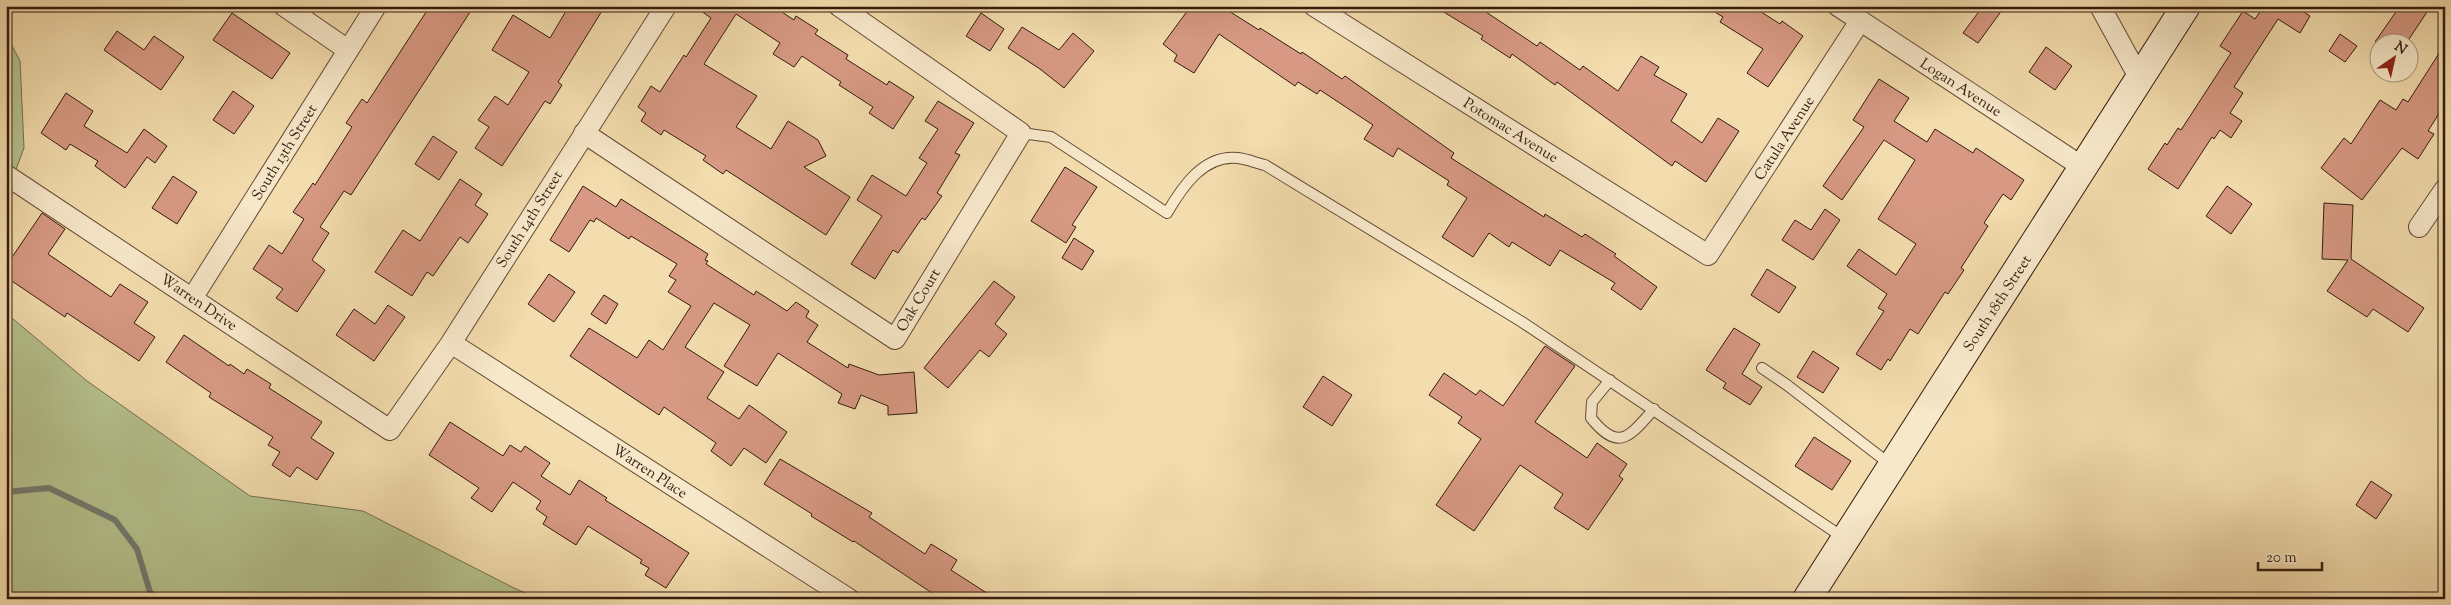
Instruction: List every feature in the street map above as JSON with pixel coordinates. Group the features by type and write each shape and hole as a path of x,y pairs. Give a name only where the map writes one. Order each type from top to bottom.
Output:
{"main road":[{"name":"South 18th Street","path":"1807,599 2186,6"}],"street":[{"path":"284,6 348,50"},
{"name":"South 13th Street","path":"193,297 376,6"},
{"name":"South 14th Street","path":"390,430 451,343 666,6"},
{"path":"839,6 1021,132"},
{"name":"Potomac Avenue","path":"1314,6 1708,255"},
{"name":"Logan Avenue","path":"1838,6 2084,168"},
{"path":"2100,6 2140,79"},
{"name":"Catula Avenue","path":"1708,255 1860,21"},
{"name":"Oak Court","path":"584,132 895,339 1021,132"},
{"name":"Warren Drive","path":"6,175 193,297 390,430"},
{"path":"2420,227 2445,189"},
{"name":"Warren Place","path":"451,343 848,599"}],"lane":[{"path":"1021,132 1051,137 1167,213 1179,193 1199,170 1218,160 1238,158 1265,166 1522,322 1654,409 1844,539"},
{"path":"1762,368 1892,465"},
{"path":"1610,380 1592,402 1591,418 1602,432 1614,438 1627,436 1654,409"}],"green space":[{"path":"6,34 20,61 24,148 6,196"},
{"path":"6,313 87,381 250,496 363,511 539,599 6,599"}],"building":[{"path":"430,6 474,6 351,195 344,191 320,227 329,233 312,260 325,270 297,312 276,298 283,289 253,269 269,245 282,254 304,219 293,212 313,183 315,185 352,127 346,123 362,99 367,103"},
{"path":"569,6 605,6 558,82 562,85 550,104 545,101 502,166 475,148 489,127 478,120 495,96 508,105 529,72 492,50 513,15 550,38"},
{"path":"694,6 773,6 794,20 796,16 818,30 815,34 848,55 846,59 887,85 889,81 914,97 893,129 869,113 873,107 839,85 841,82 802,56 794,67 773,54 780,43 736,14 704,64 757,96 736,127 771,149 788,121 818,140 826,156 804,167 850,197 826,235 726,170 723,174 703,160 706,156 664,130 661,135 641,121 646,113 638,107 651,86 660,92 684,55 686,57 711,18"},
{"path":"1191,6 1221,6 1301,54 1302,52 1342,79 1345,76 1454,153 1451,158 1544,217 1545,214 1582,237 1585,234 1616,254 1614,256 1657,287 1641,310 1611,289 1615,283 1560,250 1550,266 1512,242 1509,247 1489,233 1473,257 1442,237 1467,198 1447,185 1449,181 1398,148 1393,157 1364,139 1373,125 1320,90 1317,94 1298,82 1295,86 1219,34 1194,73 1174,61 1177,55 1163,44"},
{"path":"1434,6 1477,6 1537,46 1540,42 1580,70 1583,66 1618,91 1641,56 1659,67 1654,75 1687,94 1671,121 1702,143 1718,118 1739,131 1706,182 1675,161 1672,166 1557,82 1555,85 1512,54 1510,58 1481,39 1483,36"},
{"path":"1705,6 1752,6 1780,24 1782,21 1803,36 1768,87 1747,73 1763,49 1720,22 1723,17"},
{"path":"1983,6 2005,6 1978,43 1963,33"},
{"path":"2258,6 2295,6 2310,16 2300,33 2278,19 2234,87 2243,93 2230,113 2242,121 2231,138 2220,130 2214,139 2212,137 2178,189 2148,169 2165,143 2167,145 2178,128 2181,130 2231,53 2220,46 2243,11 2255,19 2262,9"},
{"path":"2400,6 2431,6 2414,32 2382,32"},
{"path":"232,13 290,53 272,79 213,40"},
{"path":"981,13 1004,29 990,51 966,36"},
{"path":"1022,27 1059,50 1073,33 1094,51 1064,88 1040,69 1008,48"},
{"path":"117,31 144,50 154,36 184,57 161,90 104,50"},
{"path":"2340,34 2357,46 2345,62 2329,51"},
{"path":"2445,44 2445,104 2428,131 2434,134 2418,159 2402,148 2362,200 2321,168 2344,138 2351,144 2380,100 2396,110 2403,99 2408,102"},
{"path":"2046,47 2072,66 2055,90 2029,72"},
{"path":"1879,79 1909,98 1894,121 1927,142 1935,129 1973,153 1976,148 2024,180 2011,200 2003,194 1984,223 1988,226 1961,268 1964,270 1948,294 1945,292 1918,334 1910,329 1890,361 1888,359 1881,370 1856,354 1884,311 1878,308 1887,294 1847,266 1859,249 1896,275 1916,244 1878,219 1915,160 1884,140 1842,200 1823,186 1864,127 1853,120"},
{"path":"233,91 254,106 234,134 213,120"},
{"path":"66,93 93,111 84,126 127,153 144,129 167,146 155,163 147,157 125,188 95,166 98,161 70,144 66,150 41,133"},
{"path":"938,101 974,123 955,153 960,155 937,193 942,196 925,220 922,218 898,253 893,250 875,279 851,264 882,216 857,200 872,175 906,196 927,163 919,158 938,129 925,121"},
{"path":"433,136 457,152 439,180 415,164"},
{"path":"1065,167 1097,187 1072,225 1076,227 1066,243 1031,221"},
{"path":"173,176 197,192 177,224 152,208"},
{"path":"460,179 482,194 475,205 488,214 468,243 460,237 433,276 427,272 412,296 375,272 403,230 420,241"},
{"path":"583,186 616,207 621,199 708,254 705,260 708,261 706,264 754,295 756,291 787,311 796,302 809,311 806,317 818,325 807,342 848,368 849,364 879,375 914,372 917,413 888,415 888,406 861,395 855,409 838,403 842,394 778,353 757,386 724,366 750,325 714,303 685,347 724,372 707,398 739,419 749,405 787,432 766,463 744,448 731,466 711,451 716,443 664,407 659,415 570,356 589,328 637,358 649,340 663,350 691,306 668,292 676,280 669,276 677,264 631,236 629,239 596,218 594,222 590,220 569,252 550,240"},
{"path":"2227,186 2252,204 2231,234 2206,216"},
{"path":"2324,203 2353,205 2351,259 2424,308 2408,332 2373,309 2367,317 2327,291 2348,260 2322,259"},
{"path":"1825,209 1840,220 1813,260 1782,240 1795,220 1811,230"},
{"path":"42,213 65,229 48,254 111,297 120,284 148,302 134,323 155,337 139,361 67,313 65,317 6,277 6,266"},
{"path":"1074,238 1094,251 1082,270 1062,258"},
{"path":"1767,269 1796,287 1779,313 1751,295"},
{"path":"549,274 575,292 554,322 528,304"},
{"path":"994,281 1015,297 995,324 1007,334 989,357 980,350 948,388 924,368"},
{"path":"604,295 618,304 606,324 591,314"},
{"path":"388,305 405,317 374,361 336,335 354,309 375,324"},
{"path":"1734,328 1760,344 1742,374 1762,387 1750,405 1723,388 1726,383 1706,370"},
{"path":"184,335 229,366 230,364 244,374 247,369 271,384 269,388 322,422 311,438 334,453 317,480 297,467 290,477 272,465 280,452 268,445 273,437 209,397 211,393 166,362"},
{"path":"1545,346 1575,366 1535,422 1587,458 1597,443 1627,464 1619,476 1623,479 1588,530 1554,508 1563,494 1520,465 1474,531 1436,505 1481,439 1458,423 1462,417 1429,395 1444,373 1476,395 1480,390 1503,406"},
{"path":"1813,351 1839,368 1823,393 1797,377"},
{"path":"1323,376 1352,395 1332,426 1303,407"},
{"path":"450,422 503,456 510,445 521,452 525,446 550,463 541,476 570,495 579,480 607,498 605,500 689,553 666,588 645,575 649,568 640,563 642,560 588,526 576,545 543,524 547,517 536,509 541,501 513,482 492,512 471,498 479,488 429,455"},
{"path":"1814,437 1851,461 1832,490 1795,466"},
{"path":"780,459 872,513 869,517 925,554 931,544 957,560 951,570 996,599 941,599 854,541 811,516 812,514 764,484"},
{"path":"2371,481 2392,495 2376,519 2356,505"}],"waterway":[{"path":"6,492 49,488 115,520 137,549 150,592 156,599"}]}
